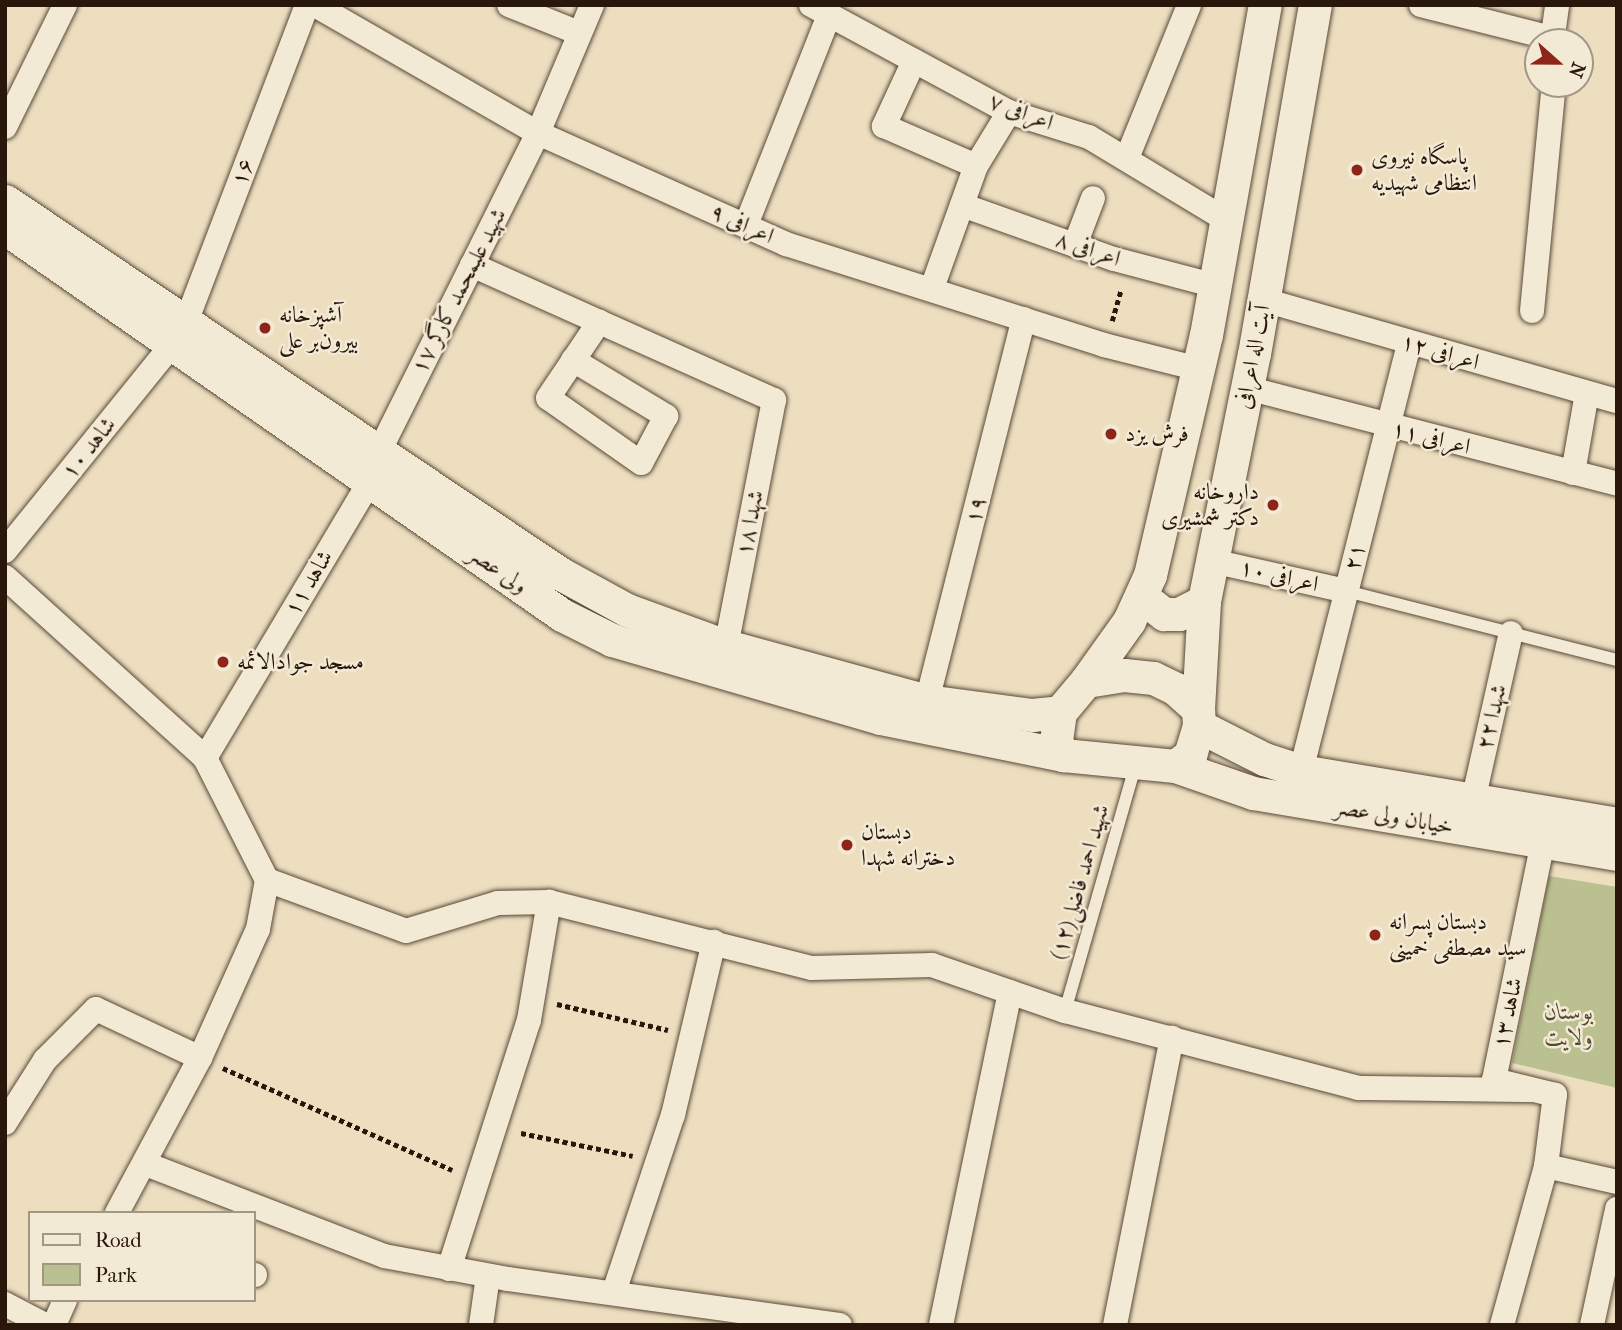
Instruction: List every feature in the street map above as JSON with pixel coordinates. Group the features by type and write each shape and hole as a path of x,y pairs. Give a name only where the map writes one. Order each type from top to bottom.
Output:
{"main road":[{"path":"1086,681 1124,675 1153,678 1176,689 1199,717 1190,755 1175,766 1136,763 1063,755 1056,742 1060,712 1086,681 1142,597 1199,369 1265,5"},
{"name":"آیت اله اعرافی","path":"1199,717 1204,601 1264,300 1315,5"},
{"name":"ولی عصر","path":"5,201 179,333 375,465 627,610 726,646 928,701 1032,715 1060,712"},
{"name":"ولی عصر","path":"10,239 179,333"},
{"name":"ولی عصر","path":"375,465 562,615 612,640 881,718 1063,755"},
{"path":"1142,597 1164,614 1179,614 1204,601"},
{"name":"خیابان ولی عصر","path":"1199,717 1264,759 1301,771 1473,801 1617,854"},
{"name":"خیابان ولی عصر","path":"1175,766 1253,793 1546,828 1617,824"}],"street":[{"path":"5,127 65,5"},
{"path":"509,5 579,33"},
{"name":"شهید علیمحمد کارگر ۱۷","path":"375,465 538,133 592,5"},
{"path":"1127,158 1189,5"},
{"path":"1421,5 1524,33"},
{"path":"1553,28 1557,5"},
{"path":"746,225 820,10"},
{"name":"اعرافی ۷","path":"820,10 1009,112 1089,137 1227,221"},
{"name":"اعرافی ۹","path":"307,11 538,133 786,243 1104,345 1199,369"},
{"name":"۱۶","path":"179,333 307,11"},
{"path":"914,61 884,126 976,166"},
{"path":"1532,311 1553,98"},
{"path":"932,288 976,166 1009,112"},
{"path":"1075,245 1093,198"},
{"name":"اعرافی ۸","path":"962,205 1129,263 1216,286"},
{"path":"472,265 598,322 573,360 548,398 641,463 666,416 573,360"},
{"name":"اعرافی ۱۲","path":"1264,300 1409,344 1617,401"},
{"name":"۱۹","path":"928,701 1024,319"},
{"name":"شهدا ۱۸","path":"598,322 774,400 726,646"},
{"name":"شاهد ۱۰","path":"5,551 179,333"},
{"name":"۲۱","path":"1301,771 1409,344"},
{"name":"اعرافی ۱۱","path":"1247,388 1388,427 1617,484"},
{"path":"1573,473 1587,393"},
{"name":"شاهد ۱۱","path":"205,758 375,465"},
{"name":"اعرافی ۱۰","path":"1212,561 1346,592"},
{"path":"5,577 205,758 267,880 258,929 200,1058 146,1164 118,1211"},
{"name":"شهدا ۲۲","path":"1473,801 1511,633"},
{"name":"شاهد ۱۳","path":"1546,828 1494,1080 1555,1095 1546,1167"},
{"path":"267,880 406,931 498,904 549,902 812,968 932,965 1065,1011 1358,1088 1532,1090"},
{"path":"449,1269 533,998 549,902"},
{"path":"614,1292 658,1161 714,942"},
{"path":"941,1325 1010,992"},
{"path":"5,1123 45,1060 96,1009 200,1058"},
{"path":"1115,1325 1172,1038"},
{"path":"146,1164 384,1256 488,1276 840,1325"},
{"path":"1502,1325 1546,1167 1617,1182"},
{"path":"1592,1325 1617,1209"},
{"path":"481,1325 488,1276"},
{"path":"54,1325 64,1302"},
{"path":"5,1304 45,1325"}],"lane":[{"path":"1346,592 1617,660"},
{"name":"شهید احمد فاضلی(۱۲)","path":"1065,1011 1136,763"}],"path":[{"path":"1104,345 1129,263"},
{"path":"533,998 692,1035"},
{"path":"200,1058 476,1180"},
{"path":"493,1127 658,1161"}],"green space":[{"name":"بوستان ولایت","path":"1549,876 1617,887 1617,1088 1512,1063"}],"place":[{"name":"پاسگاه نیروی انتظامی شهیدیه","path":"1357,170"},
{"name":"آشپزخانه بیرون‌بر علی","path":"265,328"},
{"name":"فرش یزد","path":"1111,434"},
{"name":"داروخانه دکتر شمشیری","path":"1273,505"},
{"name":"مسجد جوادالائمه","path":"223,662"},
{"name":"دبستان دخترانه شهدا","path":"847,845"},
{"name":"دبستان پسرانه سید مصطفی خمینی","path":"1375,935"}]}
